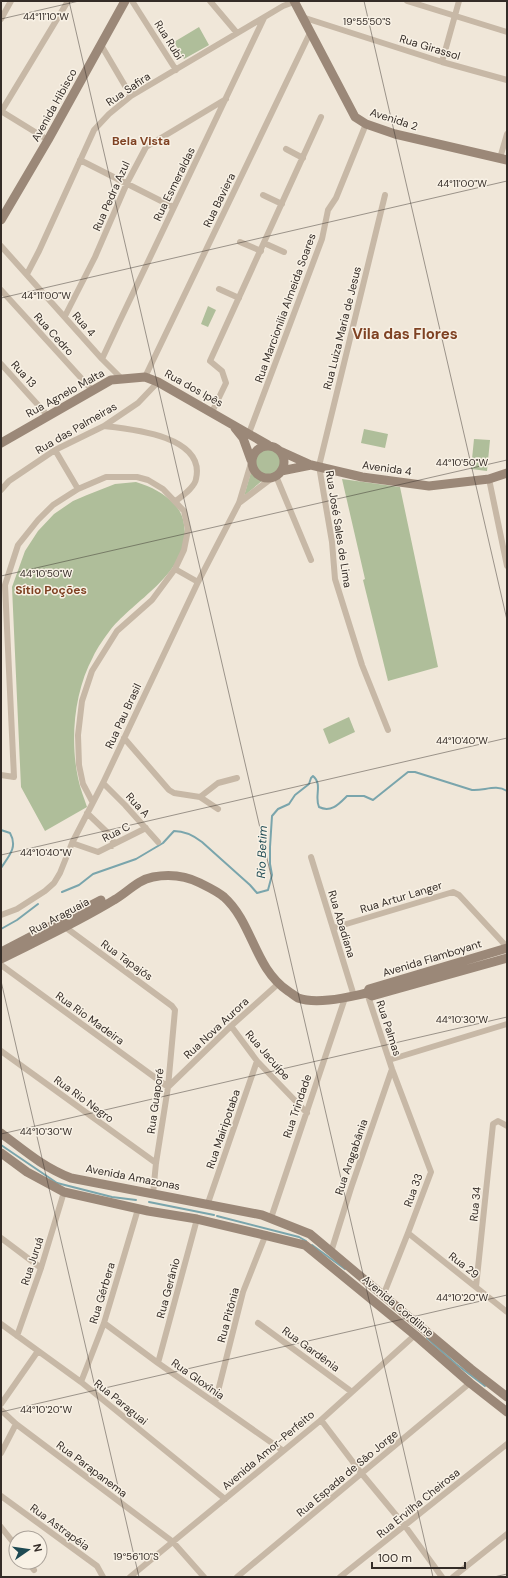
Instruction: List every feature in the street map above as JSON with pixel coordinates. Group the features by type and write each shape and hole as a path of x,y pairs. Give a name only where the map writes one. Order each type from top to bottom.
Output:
{"street":[{"path":"1,19 11,1"},
{"path":"48,140 1,112 68,1"},
{"path":"210,1 237,33"},
{"path":"406,1 507,32"},
{"path":"442,62 459,1"},
{"name":"Avenida Hibisco","path":"1,220 48,140 124,2"},
{"name":"Rua Rubi","path":"124,2 176,70"},
{"name":"Rua Safira","path":"27,274 94,130 109,114 131,96 264,18 281,3 294,2"},
{"name":"Avenida 2","path":"294,2 355,117 366,124 395,134 503,159"},
{"name":"Rua Girassol","path":"302,17 442,62 507,80"},
{"name":"Rua Esmeraldas","path":"102,359 264,18"},
{"name":"Rua Baviera","path":"146,377 310,33"},
{"path":"101,45 131,96"},
{"name":"Rua Pedra Azul","path":"65,316 95,257 127,183 146,147 226,99"},
{"path":"212,412 226,383 222,371 210,361 321,117"},
{"name":"Rua Marcionilia Almeida Soares","path":"249,433 322,239 328,210 336,198 366,124"},
{"path":"503,159 507,134"},
{"path":"286,149 303,158"},
{"path":"80,160 173,207"},
{"name":"Rua Luiza Maria de Jesus","path":"315,466 385,194"},
{"path":"263,195 282,204"},
{"path":"240,242 261,251"},
{"path":"264,243 284,252"},
{"name":"Rua 4","path":"1,246 102,359 121,378"},
{"path":"220,289 239,298"},
{"name":"Rua Cedro","path":"1,290 92,390"},
{"name":"Rua 13","path":"1,364 48,416"},
{"name":"Rua Agnelo Malta","path":"2,442 111,380 146,377"},
{"name":"Rua dos Ipês","path":"146,377 158,382 230,422 268,446"},
{"name":"Rua das Palmeiras","path":"1,490 9,481 55,450 104,426 138,403 158,382"},
{"name":"Rua dos Ipês","path":"230,422 241,434 247,446 251,462"},
{"path":"104,426 154,434 184,446 192,454 196,468 196,480 193,485 176,501"},
{"path":"247,446 246,441 249,433"},
{"path":"274,446 280,451 284,462 276,475 268,478 259,475 253,468 251,462 256,450 260,447 274,446"},
{"path":"55,450 78,489"},
{"name":"Avenida 4","path":"280,451 315,466 362,477 429,486 489,480 507,473"},
{"name":"Rua Pau Brasil","path":"1,915 24,904 45,891 54,883 60,873 72,843 92,801 103,782 198,582 239,503 251,462"},
{"name":"Avenida 4","path":"276,475 315,466"},
{"name":"Rua José Sales de Lima","path":"315,466 332,542 335,579 362,665 388,730"},
{"path":"276,475 311,560"},
{"name":"Rua Pau Brasil","path":"239,503 276,475"},
{"path":"1,599 18,545 38,520 53,505 78,489 106,477 137,477 148,480 163,490 176,501 184,511 188,530 184,550 175,570 152,600 117,631 92,671 82,702 78,735 79,765 83,784 92,801"},
{"path":"489,480 507,566"},
{"path":"175,570 198,582"},
{"path":"1,571 8,573"},
{"path":"1,775 14,777 5,585"},
{"path":"124,738 174,794 200,797 218,809"},
{"path":"200,797 218,783 237,778"},
{"name":"Rua A","path":"103,782 158,842"},
{"path":"87,813 111,836 113,841 112,846"},
{"name":"Rua C","path":"72,843 98,852 146,828"},
{"name":"Rua Abadiana","path":"311,857 333,928 349,997"},
{"name":"Rua Araguaia","path":"1,959 65,927 116,899 141,881 152,877 180,876 195,880"},
{"name":"Avenida Flamboyant","path":"195,880 210,887 224,897 241,919 264,965 278,984 298,998 312,1000 349,997 367,993 372,996 507,958"},
{"name":"Rua Araguaia","path":"1,952 113,894 127,890"},
{"name":"Rua Artur Langer","path":"333,928 453,892 459,895 507,947"},
{"name":"Rua Tapajós","path":"65,927 172,1006 175,1010"},
{"name":"Avenida Flamboyant","path":"367,993 368,989 507,947"},
{"name":"Rua Rio Madeira","path":"1,965 168,1087"},
{"name":"Rua Nova Aurora","path":"168,1087 231,1026 278,984"},
{"name":"Rua Palmas","path":"367,993 392,1069"},
{"name":"Rua Trindade","path":"271,1220 307,1113 349,997"},
{"name":"Rua Guaporé","path":"153,1194 156,1163 168,1087 175,1010"},
{"path":"389,1060 507,1024"},
{"name":"Rua Jacuípe","path":"231,1026 257,1061 307,1113"},
{"name":"Rua Rio Negro","path":"1,1051 156,1163"},
{"name":"Rua Mairipotaba","path":"208,1204 257,1061"},
{"name":"Rua 33","path":"383,1296 431,1172 392,1069"},
{"name":"Rua Aragabânia","path":"331,1252 351,1188 392,1069"},
{"name":"Rua 34","path":"476,1287 493,1124 498,1121 507,1126"},
{"name":"Avenida Amazonas","path":"1,1133 54,1172 71,1178 262,1215 271,1220"},
{"path":"1,1153 27,1172 64,1192 138,1209 266,1233 271,1220"},
{"name":"Rua Juruá","path":"17,1336 41,1268 64,1192"},
{"name":"Rua Gérbera","path":"81,1382 104,1323 138,1209"},
{"name":"Rua Gerânio","path":"158,1363 197,1219"},
{"name":"Avenida Cordiline","path":"271,1220 310,1234 471,1370 507,1397"},
{"name":"Avenida Cordiline","path":"266,1233 305,1245 415,1335 470,1383 507,1412"},
{"name":"Rua Pitônia","path":"215,1403 243,1292 266,1233"},
{"name":"Rua 29","path":"408,1233 507,1312"},
{"path":"1,1238 41,1268"},
{"name":"Rua Gloxínia","path":"104,1323 282,1450"},
{"name":"Rua Gardênia","path":"258,1323 352,1392"},
{"name":"Rua Paraguai","path":"1,1324 81,1382 225,1499"},
{"name":"Avenida Amor-Perfeito","path":"130,1577 282,1450 321,1420 415,1335"},
{"path":"1,1404 38,1351"},
{"name":"Rua Espada de São Jorge","path":"237,1577 470,1383"},
{"name":"Rua Parapanema","path":"1,1410 16,1424 173,1542 204,1577"},
{"path":"321,1420 362,1474 405,1526 442,1577"},
{"path":"1,1453 16,1424"},
{"name":"Rua Ervilha Cheirosa","path":"340,1577 507,1444"},
{"name":"Rua Astrapéia","path":"1,1496 96,1566 103,1577"},
{"path":"1,1527 8,1536"},
{"path":"453,1577 507,1534"}],"green space":[{"path":"199,27 209,45 184,59 174,42"},
{"path":"208,306 216,310 208,327 201,324"},
{"path":"364,429 388,434 385,448 361,443"},
{"path":"474,439 490,440 487,471 471,469"},
{"path":"268,449 277,453 281,462 277,471 268,475 259,471 255,462 259,453"},
{"path":"251,472 256,478 263,480 244,496"},
{"path":"342,479 400,487 438,667 388,681 363,580 365,579"},
{"path":"136,482 152,488 162,494 178,508 183,518 185,533 183,548 177,561 168,574 111,629 95,654 82,685 75,716 74,732 74,748 78,778 87,807 45,831 21,787 12,587 25,551 38,531 54,514 73,501 115,484"},
{"path":"349,717 355,732 329,744 323,729"}],"waterway":[{"name":"Rio Betim","path":"62,892 79,885 93,874 136,859 163,843 174,831 189,834 202,842 257,893 268,890 272,875 270,864 272,816 278,809 289,804 295,795 309,784 313,776 316,779 318,787 317,799 319,807 323,809 334,807 347,796 364,796 373,800 408,772 415,772 472,790 499,788 507,791"},
{"name":"Rio Betim","path":"1,830 10,833 13,843 12,851 1,868"},
{"name":"Rio Betim","path":"1,929 17,920 38,904"},
{"path":"1,1145 57,1183 112,1197 136,1200"},
{"path":"149,1202 214,1215"},
{"path":"217,1216 299,1237 306,1241"},
{"path":"312,1245 345,1269"},
{"path":"427,1338 456,1364 485,1386"}],"district":[{"name":"Bela Vista","path":"141,141"},
{"name":"Vila das Flores","path":"405,334"},
{"name":"Sítio Poções","path":"51,590"}]}
